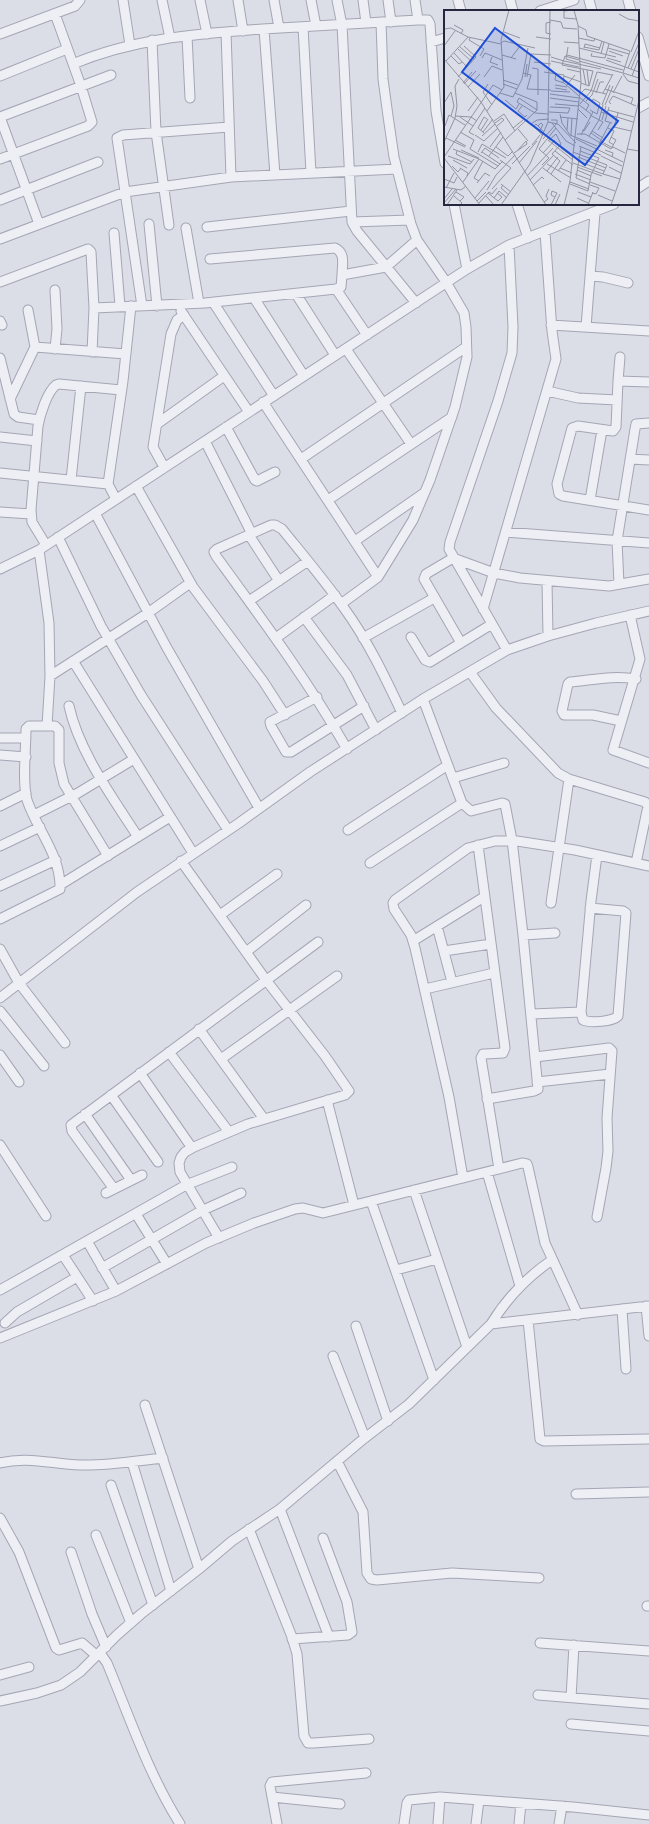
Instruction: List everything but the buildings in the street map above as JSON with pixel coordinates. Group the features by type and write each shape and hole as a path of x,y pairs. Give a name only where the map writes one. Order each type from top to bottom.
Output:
{"street":[{"path":"0,34 75,6 82,0"},
{"path":"123,0 130,45"},
{"path":"162,0 170,38"},
{"path":"200,0 207,34"},
{"path":"238,0 243,31"},
{"path":"274,0 279,28"},
{"path":"311,0 316,26"},
{"path":"337,0 342,25 348,171 352,222 357,231 416,302"},
{"path":"363,0 366,23"},
{"path":"388,0 391,22"},
{"path":"415,0 418,20"},
{"path":"458,0 461,10"},
{"path":"510,0 513,10"},
{"path":"551,6 574,0"},
{"path":"589,0 592,10"},
{"path":"628,0 631,10"},
{"path":"0,160 91,124 92,119 55,14"},
{"path":"73,64 106,51 152,40 264,29 428,20 436,111 444,157"},
{"path":"341,604 378,577 413,520 452,417 463,379 467,357 464,313 446,282 417,240 410,220 397,169 388,116 383,79 381,22"},
{"path":"303,27 311,173"},
{"path":"264,29 275,175"},
{"path":"226,32 231,177"},
{"path":"186,36 190,98"},
{"path":"431,42 444,38"},
{"path":"152,40 156,132 169,225"},
{"path":"639,41 649,76"},
{"path":"0,76 67,49"},
{"path":"39,224 0,117 111,75"},
{"path":"639,107 649,102"},
{"path":"142,306 117,138 122,135 229,127"},
{"path":"0,200 98,162"},
{"path":"0,240 125,192 231,177 397,169"},
{"path":"639,187 649,181"},
{"path":"454,205 468,268"},
{"path":"517,205 528,238"},
{"path":"0,569 42,548 468,268 509,245 595,213 611,205"},
{"path":"207,226 351,211"},
{"path":"586,327 595,213"},
{"path":"352,222 410,220"},
{"path":"149,224 157,306"},
{"path":"186,228 199,303"},
{"path":"483,609 556,359 551,325 545,232"},
{"path":"114,233 120,306"},
{"path":"342,275 386,267 417,240"},
{"path":"507,650 449,549 450,542 498,401 512,353 513,327 509,245"},
{"path":"94,308 213,302 336,290 341,287 342,255 340,250 335,248 210,259"},
{"path":"0,282 88,249 91,252 94,308 92,352"},
{"path":"590,276 603,277 622,283 628,283"},
{"path":"55,290 57,328 55,349"},
{"path":"336,290 367,335"},
{"path":"296,294 335,355"},
{"path":"254,298 304,376"},
{"path":"213,302 274,396"},
{"path":"177,304 248,412"},
{"path":"116,499 108,484 131,306"},
{"path":"10,399 35,347 28,310"},
{"path":"164,467 152,447 171,334 174,326 184,315"},
{"path":"551,325 649,332"},
{"path":"300,459 466,346"},
{"path":"35,347 126,354"},
{"path":"346,349 411,444"},
{"path":"620,357 615,430 610,431 578,426 572,428 557,484 559,494 563,496 649,510"},
{"path":"0,358 3,388 10,399 16,416 39,420"},
{"path":"157,424 224,376"},
{"path":"618,381 649,382"},
{"path":"47,726 50,676 49,623 42,548 31,514 39,420 54,386 59,384 121,390"},
{"path":"71,480 81,386"},
{"path":"547,391 578,398 617,400"},
{"path":"263,402 378,577"},
{"path":"328,500 452,417"},
{"path":"618,584 617,541 635,426 639,423 649,423"},
{"path":"226,427 255,480 275,472"},
{"path":"590,500 602,430"},
{"path":"0,437 37,441"},
{"path":"205,441 251,534 279,581"},
{"path":"630,459 649,460"},
{"path":"0,473 108,484"},
{"path":"136,486 190,583 263,681 285,715"},
{"path":"355,542 424,493"},
{"path":"0,512 31,514"},
{"path":"95,513 148,613 259,808"},
{"path":"347,749 317,697 214,552 218,549 271,525 278,526 308,561 341,604 384,674 402,714"},
{"path":"506,532 649,543"},
{"path":"58,537 108,638 173,746 228,830"},
{"path":"453,558 494,573 547,581 609,586 649,579"},
{"path":"453,558 424,576 425,582 461,644"},
{"path":"249,601 308,561"},
{"path":"547,581 548,636"},
{"path":"50,676 148,613 190,583"},
{"path":"276,638 335,595"},
{"path":"363,638 434,598"},
{"path":"0,998 137,892 259,808 424,699 507,650 548,636 649,611"},
{"path":"630,615 640,655 636,679 621,721 613,750 615,752 649,763"},
{"path":"304,617 347,675 376,730"},
{"path":"411,637 425,660 430,662 492,624"},
{"path":"73,661 193,853"},
{"path":"470,672 486,696 506,720 558,773 569,779 642,800 647,804 636,863"},
{"path":"621,721 592,715 564,715 562,711 568,684 570,682 601,677 622,676 636,679"},
{"path":"317,697 270,723 285,751 288,753 364,706"},
{"path":"424,699 462,803 472,811 502,802 505,804 512,840 524,935 538,1082 537,1090 487,1099"},
{"path":"70,706 78,734 102,779 138,837"},
{"path":"0,919 58,891 60,885 56,860 34,815 26,793 26,729 29,726 55,726 59,730 58,748 60,773 71,797 108,856"},
{"path":"0,738 26,738"},
{"path":"0,755 26,757"},
{"path":"34,815 71,797 134,759"},
{"path":"453,778 504,763"},
{"path":"348,830 448,765"},
{"path":"551,904 569,779"},
{"path":"0,806 26,793"},
{"path":"370,863 462,803"},
{"path":"60,885 170,817"},
{"path":"0,846 40,827"},
{"path":"463,1178 450,1097 425,989 413,941 394,909 394,900 456,855 468,848 495,841 512,840 649,866"},
{"path":"478,845 505,1048 503,1053 485,1054 482,1056 487,1099 499,1169"},
{"path":"590,908 625,912 618,1016 614,1019 585,1021 582,1018 581,1012 590,908 597,855"},
{"path":"0,886 56,860"},
{"path":"181,861 266,980 348,1088 348,1093 345,1095 264,1119 229,1132 185,1152 179,1163 180,1172 201,1211 219,1238"},
{"path":"220,915 278,874"},
{"path":"413,941 484,896"},
{"path":"246,952 306,905"},
{"path":"437,926 452,982"},
{"path":"524,935 555,933"},
{"path":"142,1175 110,1191 72,1131 71,1125 318,942"},
{"path":"444,951 491,944"},
{"path":"0,949 19,984 65,1043"},
{"path":"425,989 494,973"},
{"path":"221,1059 337,976"},
{"path":"0,1010 44,1066"},
{"path":"532,1014 581,1012"},
{"path":"200,1030 264,1119"},
{"path":"535,1057 609,1048 612,1053 607,1118 608,1151 597,1217"},
{"path":"169,1052 229,1132"},
{"path":"0,1055 19,1082"},
{"path":"140,1074 192,1148"},
{"path":"538,1082 610,1074"},
{"path":"111,1095 158,1162"},
{"path":"327,1100 354,1205"},
{"path":"85,1114 131,1180"},
{"path":"0,1145 46,1216"},
{"path":"0,1338 116,1291 219,1238 294,1209 303,1208 323,1213 522,1163 527,1164 545,1243 578,1315"},
{"path":"0,1290 186,1185 232,1167"},
{"path":"487,1172 520,1286"},
{"path":"414,1190 467,1347"},
{"path":"102,1268 201,1211 241,1193"},
{"path":"370,1201 396,1270 434,1380"},
{"path":"136,1214 167,1264"},
{"path":"87,1242 116,1291"},
{"path":"63,1255 92,1301"},
{"path":"396,1270 437,1259"},
{"path":"0,1701 38,1693 61,1685 80,1672 131,1623 200,1569 232,1541 280,1509 365,1438 388,1421 434,1380 491,1324 501,1308 520,1286 537,1270 552,1260"},
{"path":"19,1330 3,1322 17,1312 77,1277"},
{"path":"491,1324 648,1306 649,1336"},
{"path":"622,1309 626,1369"},
{"path":"528,1320 540,1439 544,1441 649,1439"},
{"path":"356,1326 388,1421"},
{"path":"333,1356 365,1438"},
{"path":"145,1405 200,1569"},
{"path":"0,1463 27,1459 81,1465 132,1462 163,1458"},
{"path":"337,1461 362,1512 367,1573 371,1580 452,1573 538,1578"},
{"path":"132,1462 171,1591"},
{"path":"111,1485 153,1606"},
{"path":"576,1494 649,1492"},
{"path":"280,1509 329,1637"},
{"path":"1,1521 19,1552 56,1648 62,1649 82,1643 101,1652"},
{"path":"248,1529 297,1654 304,1736 306,1740 314,1743 368,1739"},
{"path":"96,1535 131,1623"},
{"path":"292,1639 348,1636 352,1632 347,1602 323,1538"},
{"path":"71,1552 92,1614 101,1652 107,1663 153,1776 180,1824"},
{"path":"540,1643 649,1651"},
{"path":"571,1698 574,1645"},
{"path":"0,1675 29,1668"},
{"path":"538,1695 649,1704"},
{"path":"572,1724 649,1731"},
{"path":"277,1824 270,1786 272,1782 366,1773"},
{"path":"272,1797 340,1804"},
{"path":"438,1824 440,1797"},
{"path":"404,1824 407,1803 409,1800 440,1797 562,1806 649,1815"},
{"path":"476,1824 479,1800"},
{"path":"519,1824 521,1803"},
{"path":"559,1824 562,1806"}]}
